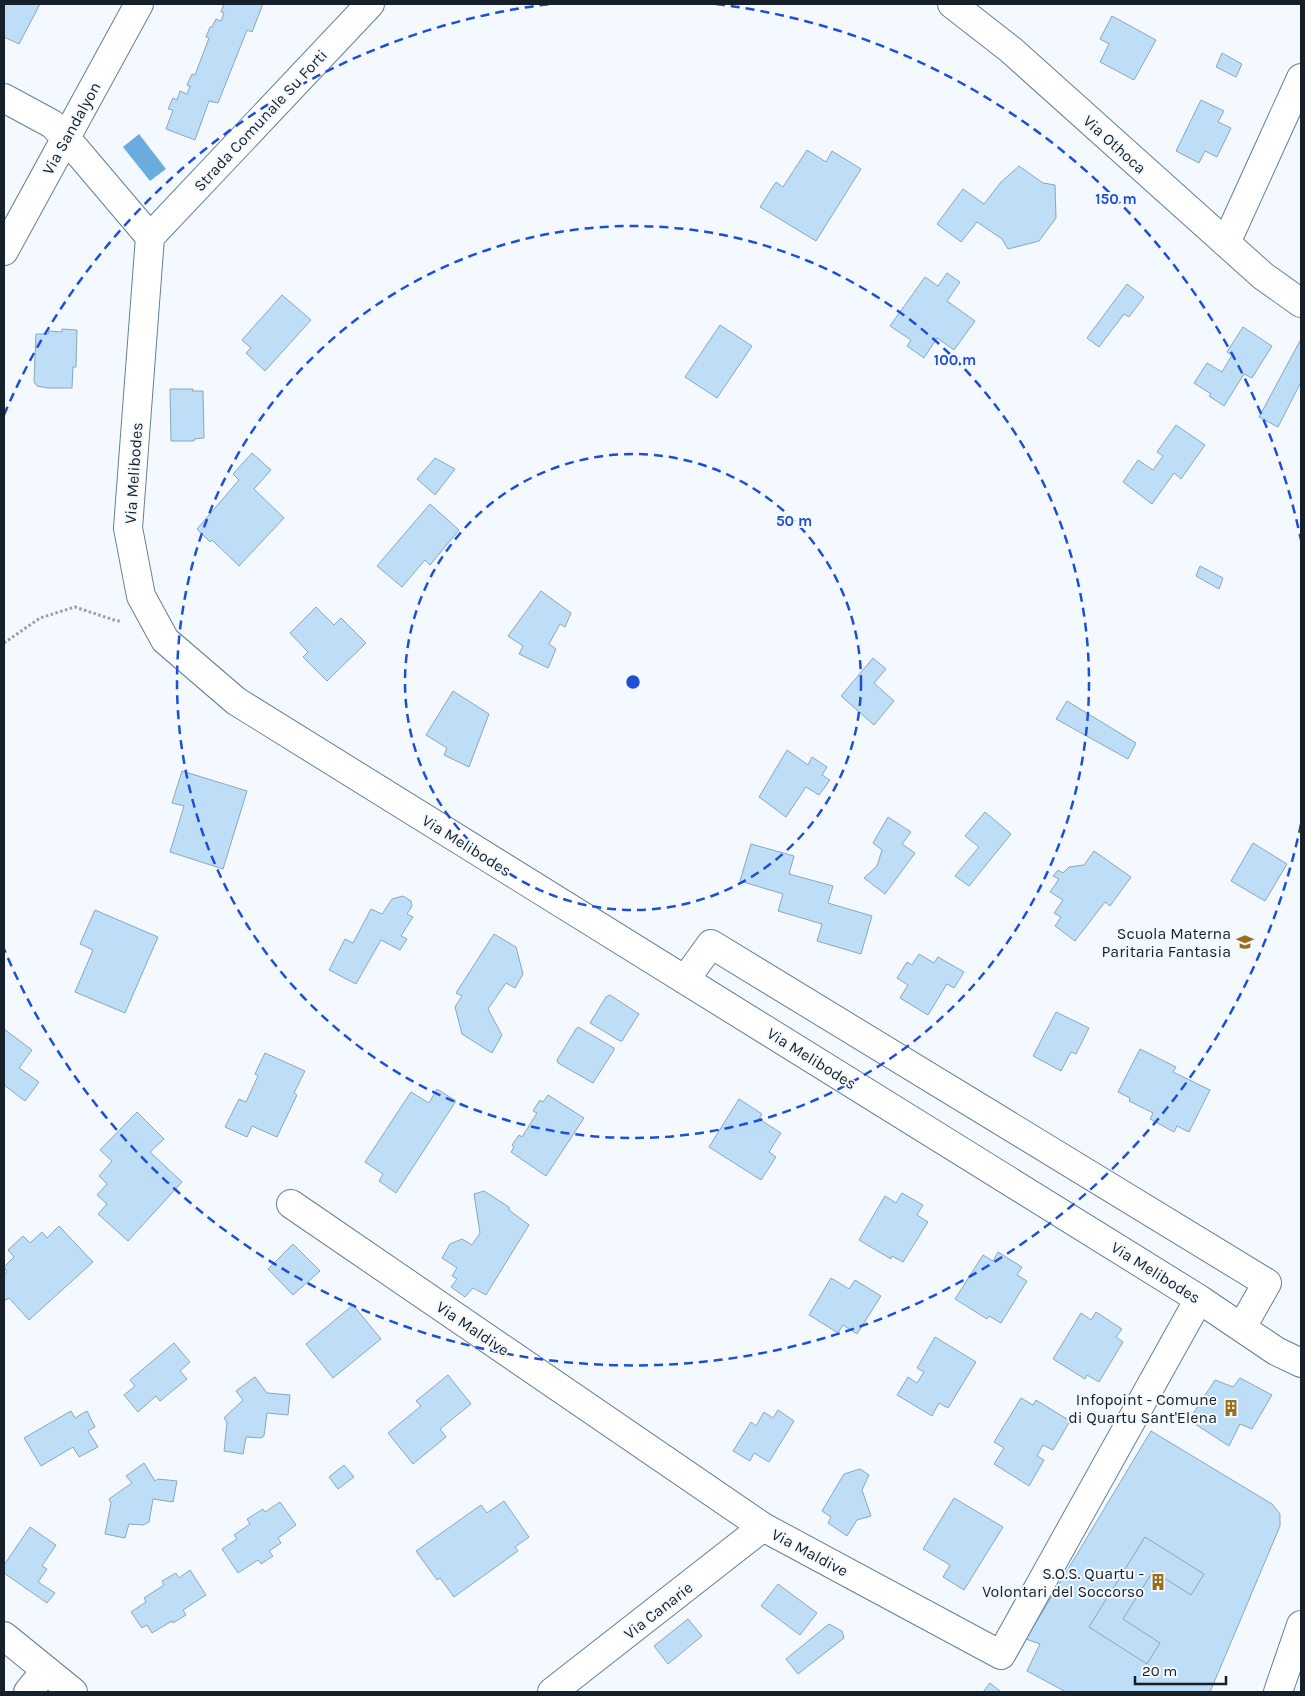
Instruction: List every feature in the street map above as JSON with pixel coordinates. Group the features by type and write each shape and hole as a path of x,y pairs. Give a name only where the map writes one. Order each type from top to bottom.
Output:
{"street":[{"name":"Via Sandalyon","path":"4,251 139,4"},
{"name":"Strada Comunale Su Forti","path":"150,237 370,4"},
{"name":"Via Othoca","path":"952,4 1011,50 1263,276 1301,303"},
{"path":"1226,243 1301,78"},
{"path":"4,98 52,124 150,237"},
{"name":"Via Melibodes","path":"150,237 128,528 142,596 164,640 236,700 1199,1299 1276,1351 1301,1363"},
{"path":"685,980 711,944 1267,1284 1242,1327"},
{"name":"Via Maldive","path":"291,1204 763,1527 1001,1655 1199,1299"},
{"name":"Via Canarie","path":"552,1692 763,1527"},
{"path":"1278,1692 1301,1625"},
{"path":"4,1636 73,1692"},
{"path":"28,1692 46,1670"}],"path":[{"path":"4,644 40,618 75,607 116,621 155,622"}],"water":[{"path":"139,134 166,169 150,181 123,147"}],"building":[{"path":"4,4 40,4 19,44 4,37"},
{"path":"224,4 263,4 252,32 247,30 218,103 209,101 195,140 166,129 173,110 168,109 173,98 177,100 180,91 187,94 190,86 187,85 192,74 195,75 209,38 206,37 210,27 212,27 216,19 221,21 224,13 221,12"},
{"path":"1112,16 1156,40 1134,80 1100,62 1109,44 1100,39"},
{"path":"1222,53 1242,64 1236,77 1216,67"},
{"path":"1201,100 1224,111 1218,122 1231,128 1217,157 1205,151 1199,163 1176,151"},
{"path":"807,150 826,162 832,151 861,169 816,241 760,207 776,182 783,187"},
{"path":"1019,166 1043,183 1055,185 1056,218 1039,241 1008,249 1002,239 977,222 961,242 937,224 963,189 984,204 1001,182"},
{"path":"947,273 960,282 947,301 975,321 954,350 937,338 924,358 907,346 911,340 890,326 925,277 938,286"},
{"path":"1127,284 1144,297 1129,317 1124,314 1099,347 1087,338"},
{"path":"282,295 311,320 265,371 246,353 251,348 242,340"},
{"path":"720,325 752,346 717,398 685,377"},
{"path":"1243,327 1272,346 1252,378 1244,374 1224,406 1209,396 1211,394 1194,383 1207,363 1222,372 1232,355 1227,352"},
{"path":"62,329 77,330 76,367 73,367 72,388 37,386 34,382 36,334 48,334 49,331 62,332"},
{"path":"1301,339 1301,382 1278,427 1259,417"},
{"path":"170,389 203,391 204,438 194,439 194,441 171,441"},
{"path":"1176,425 1205,445 1181,479 1174,473 1152,504 1123,482 1138,460 1153,470 1163,456 1157,452"},
{"path":"252,453 271,470 254,489 284,518 239,566 212,540 210,542 197,529 239,480 233,474"},
{"path":"435,458 455,469 435,495 417,479"},
{"path":"430,504 459,530 430,565 425,560 402,587 377,566"},
{"path":"1200,566 1223,578 1219,589 1196,576"},
{"path":"541,591 571,613 565,627 560,624 549,644 556,649 548,668 519,654 523,646 508,636"},
{"path":"316,607 334,625 341,618 366,643 327,681 303,657 308,652 290,633"},
{"path":"873,658 886,669 874,683 894,701 874,725 841,696"},
{"path":"453,691 489,714 469,767 444,755 447,748 426,735"},
{"path":"1067,701 1136,743 1128,759 1056,719"},
{"path":"787,750 808,765 812,757 827,767 822,775 830,780 819,795 806,787 786,817 759,797"},
{"path":"182,771 247,791 223,869 170,852 184,806 172,803"},
{"path":"985,812 1011,834 969,886 955,876 979,847 965,836"},
{"path":"888,817 911,832 902,844 915,853 885,894 864,878 877,866 882,850 873,843"},
{"path":"1253,843 1287,864 1265,901 1231,881"},
{"path":"751,844 794,856 789,874 833,886 828,903 872,916 861,954 817,941 822,924 778,911 783,894 740,881"},
{"path":"1094,851 1131,877 1110,906 1105,902 1075,941 1055,926 1061,917 1054,913 1063,900 1050,892 1059,879 1053,876 1058,870 1063,873 1069,867 1084,865"},
{"path":"403,896 411,901 412,906 407,914 413,917 401,936 407,939 400,950 381,940 356,984 329,970 345,939 353,943 371,909 382,914 392,899"},
{"path":"95,910 158,937 125,1013 75,992 93,950 80,944"},
{"path":"494,934 516,947 523,974 515,988 506,983 488,1009 502,1035 492,1053 462,1034 455,1007 462,996 456,993"},
{"path":"919,954 934,963 938,957 964,972 954,988 947,984 928,1015 900,998 908,985 897,978 907,962 912,965"},
{"path":"610,995 639,1014 622,1041 590,1023 606,997"},
{"path":"1056,1012 1089,1028 1076,1054 1071,1052 1061,1071 1033,1056"},
{"path":"578,1027 614,1048 593,1083 558,1063 557,1060"},
{"path":"4,1029 32,1050 19,1068 39,1082 25,1101 4,1085"},
{"path":"1140,1049 1176,1067 1173,1072 1210,1090 1189,1132 1177,1126 1174,1132 1150,1119 1153,1113 1129,1101 1130,1098 1118,1092"},
{"path":"265,1053 305,1071 294,1093 297,1095 277,1137 252,1126 247,1137 225,1127 239,1099 246,1102 258,1076 255,1074"},
{"path":"437,1089 456,1101 396,1193 379,1181 383,1174 365,1162 411,1092 429,1103"},
{"path":"548,1095 584,1118 546,1176 511,1152 514,1147 512,1145 519,1135 522,1137 537,1113 533,1111 540,1100 543,1102"},
{"path":"739,1099 762,1114 759,1119 781,1133 769,1152 776,1157 761,1180 709,1147"},
{"path":"137,1112 164,1139 150,1152 182,1182 128,1241 98,1214 107,1204 97,1195 107,1184 99,1176 112,1161 100,1150"},
{"path":"484,1191 509,1207 509,1210 529,1225 486,1295 473,1288 465,1297 451,1287 457,1279 452,1276 457,1268 442,1258 450,1244 462,1239 472,1245 480,1233 474,1194"},
{"path":"902,1193 923,1205 917,1215 928,1222 903,1262 892,1256 891,1259 859,1240 885,1196 896,1203"},
{"path":"59,1226 93,1262 29,1320 9,1298 4,1301 4,1275 7,1272 4,1267 14,1257 8,1250 23,1236 30,1243 42,1232 47,1238"},
{"path":"293,1244 320,1271 293,1295 268,1269"},
{"path":"998,1252 1022,1267 1017,1275 1027,1281 1001,1323 989,1316 987,1319 955,1299 983,1255 993,1261"},
{"path":"831,1278 849,1289 855,1280 881,1296 857,1334 843,1325 838,1333 809,1315"},
{"path":"353,1305 381,1339 333,1378 306,1344"},
{"path":"1096,1312 1122,1329 1116,1337 1123,1342 1099,1382 1087,1375 1085,1379 1053,1359 1081,1313 1091,1320"},
{"path":"935,1337 976,1362 948,1408 939,1403 932,1416 897,1395 908,1377 917,1383 924,1372 917,1368"},
{"path":"174,1343 190,1362 180,1371 187,1379 160,1401 156,1396 138,1412 124,1395 135,1386 130,1380"},
{"path":"448,1375 471,1404 440,1429 446,1437 413,1464 388,1433 421,1406 416,1401"},
{"path":"255,1377 267,1393 290,1395 288,1415 267,1413 264,1436 261,1438 246,1437 243,1454 224,1451 227,1422 224,1418 243,1400 236,1391"},
{"name":"Infopoint - Comune di Quartu Sant'Elena","path":"1240,1378 1272,1395 1252,1429 1240,1424 1229,1446 1189,1420 1215,1380 1233,1387"},
{"path":"1021,1398 1033,1405 1036,1400 1070,1421 1053,1450 1043,1445 1037,1456 1044,1460 1029,1486 994,1464 1004,1448 994,1442"},
{"path":"778,1410 794,1421 769,1462 754,1453 750,1461 733,1451 751,1422 756,1426 764,1412 773,1418"},
{"path":"71,1411 75,1418 87,1411 95,1427 88,1431 98,1447 79,1457 73,1447 41,1466 24,1438"},
{"name":"S.O.S. Quartu - Volontari del Soccorso","path":"1151,1431 1272,1504 1280,1514 1280,1526 1210,1692 1066,1692 1027,1671 1040,1644 1026,1639"},
{"path":"144,1463 155,1481 158,1479 177,1481 173,1502 153,1499 149,1522 143,1525 129,1524 125,1538 105,1534 111,1503 109,1499 132,1483 126,1476"},
{"path":"344,1465 354,1477 338,1489 329,1477"},
{"path":"860,1469 869,1475 862,1490 871,1516 857,1520 847,1536 828,1523 831,1517 822,1511 844,1474"},
{"path":"954,1498 1003,1527 964,1590 943,1577 950,1565 923,1549"},
{"path":"504,1501 529,1537 515,1547 518,1551 454,1597 440,1578 437,1580 416,1551 481,1505 487,1513"},
{"path":"280,1502 296,1525 278,1538 281,1543 269,1551 273,1556 261,1564 258,1560 238,1573 222,1549 237,1539 234,1535 250,1524 247,1519 263,1509 265,1512"},
{"path":"30,1527 56,1545 42,1566 47,1569 38,1582 55,1593 47,1603 4,1573 4,1565"},
{"path":"1145,1537 1204,1574 1191,1595 1153,1571 1123,1619 1160,1643 1147,1664 1089,1627"},
{"path":"190,1570 206,1595 183,1610 186,1615 173,1623 172,1621 152,1633 147,1625 142,1628 131,1612 146,1602 144,1598 164,1585 162,1581 176,1573 179,1578"},
{"path":"778,1584 817,1613 800,1635 761,1606"},
{"path":"688,1619 702,1636 668,1664 654,1646"},
{"path":"829,1624 842,1631 844,1638 798,1674 786,1659"},
{"path":"990,1683 1001,1692 983,1692"}],"place":[{"name":"Scuola Materna Paritaria Fantasia","path":"1245,942"},
{"name":"Infopoint - Comune di Quartu Sant'Elena","path":"1231,1408"},
{"name":"S.O.S. Quartu - Volontari del Soccorso","path":"1158,1582"}]}
